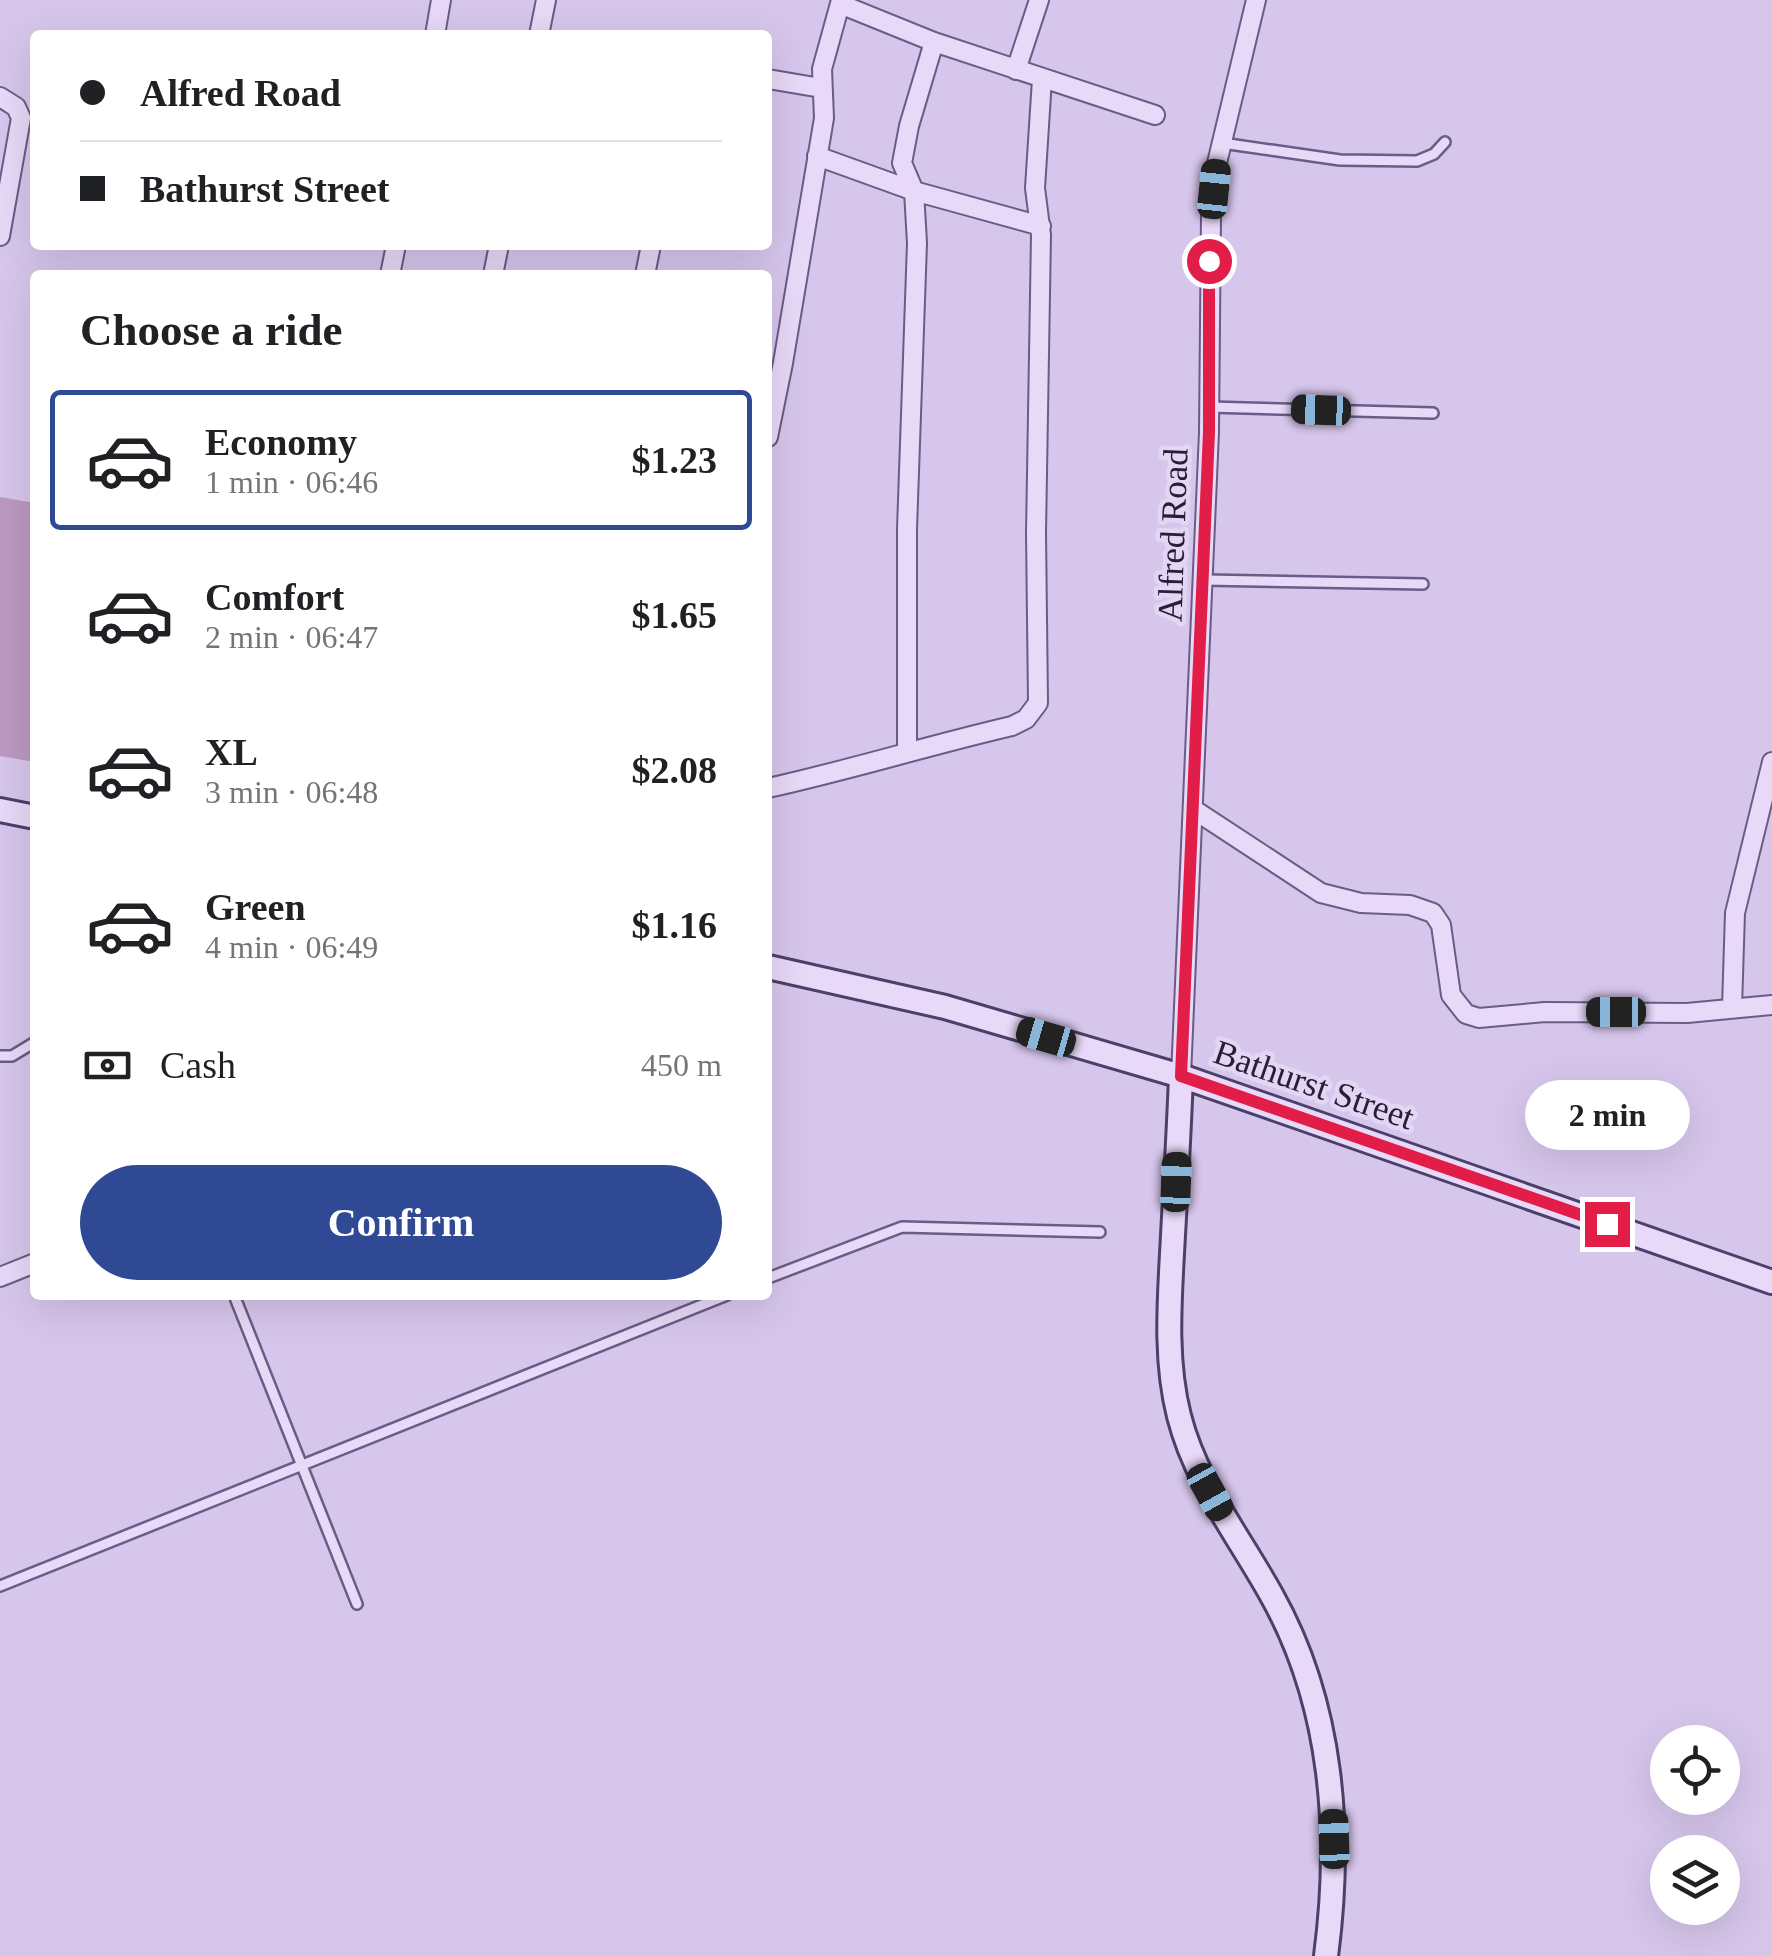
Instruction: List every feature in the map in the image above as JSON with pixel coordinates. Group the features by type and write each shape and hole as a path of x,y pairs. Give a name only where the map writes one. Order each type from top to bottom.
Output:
{"main road":[{"path":"0,810 30,816"},
{"name":"Bathurst Street","path":"772,968 945,1007 1181,1076 1772,1282"},
{"path":"1181,1076 1169,1331 1178,1414 1200,1475 1284,1618 1309,1683 1329,1775 1333,1818 1332,1901 1326,1956"}],"street":[{"path":"436,30 441,0"},
{"path":"540,30 546,0"},
{"path":"1016,70 1038,0"},
{"name":"Alfred Road","path":"1181,1076 1204,580 1209,261 1216,163 1256,0"},
{"path":"772,418 824,118 824,57 840,2 934,42 1155,115"},
{"path":"907,751 908,529 917,243 914,192 902,164 934,42"},
{"path":"772,787 1012,726 1033,713 1038,703 1036,533 1041,226 1035,188 1042,79"},
{"path":"772,80 822,88"},
{"path":"0,97 16,108 21,118 0,236"},
{"path":"817,156 914,192 1041,226"},
{"path":"1732,1007 1735,913 1772,762"},
{"path":"1193,809 1321,893 1361,903 1410,905 1432,914 1440,925 1451,995 1466,1014 1479,1018 1545,1012 1687,1012 1772,1005"},
{"path":"0,1276 30,1264"}],"lane":[{"path":"1222,143 1340,160 1417,161 1434,154 1445,142"},
{"path":"1209,407 1433,413"},
{"path":"1204,580 1424,584"},
{"path":"0,1056 12,1056 30,1045"},
{"path":"772,1276 902,1227 1100,1232"},
{"path":"236,1300 358,1604"},
{"path":"0,1586 714,1300"}],"shaded area":[{"path":"0,497 30,502 30,761 0,756"}],"route":[{"path":"1209,261 1209,432 1181,1076 1607,1224"}]}
